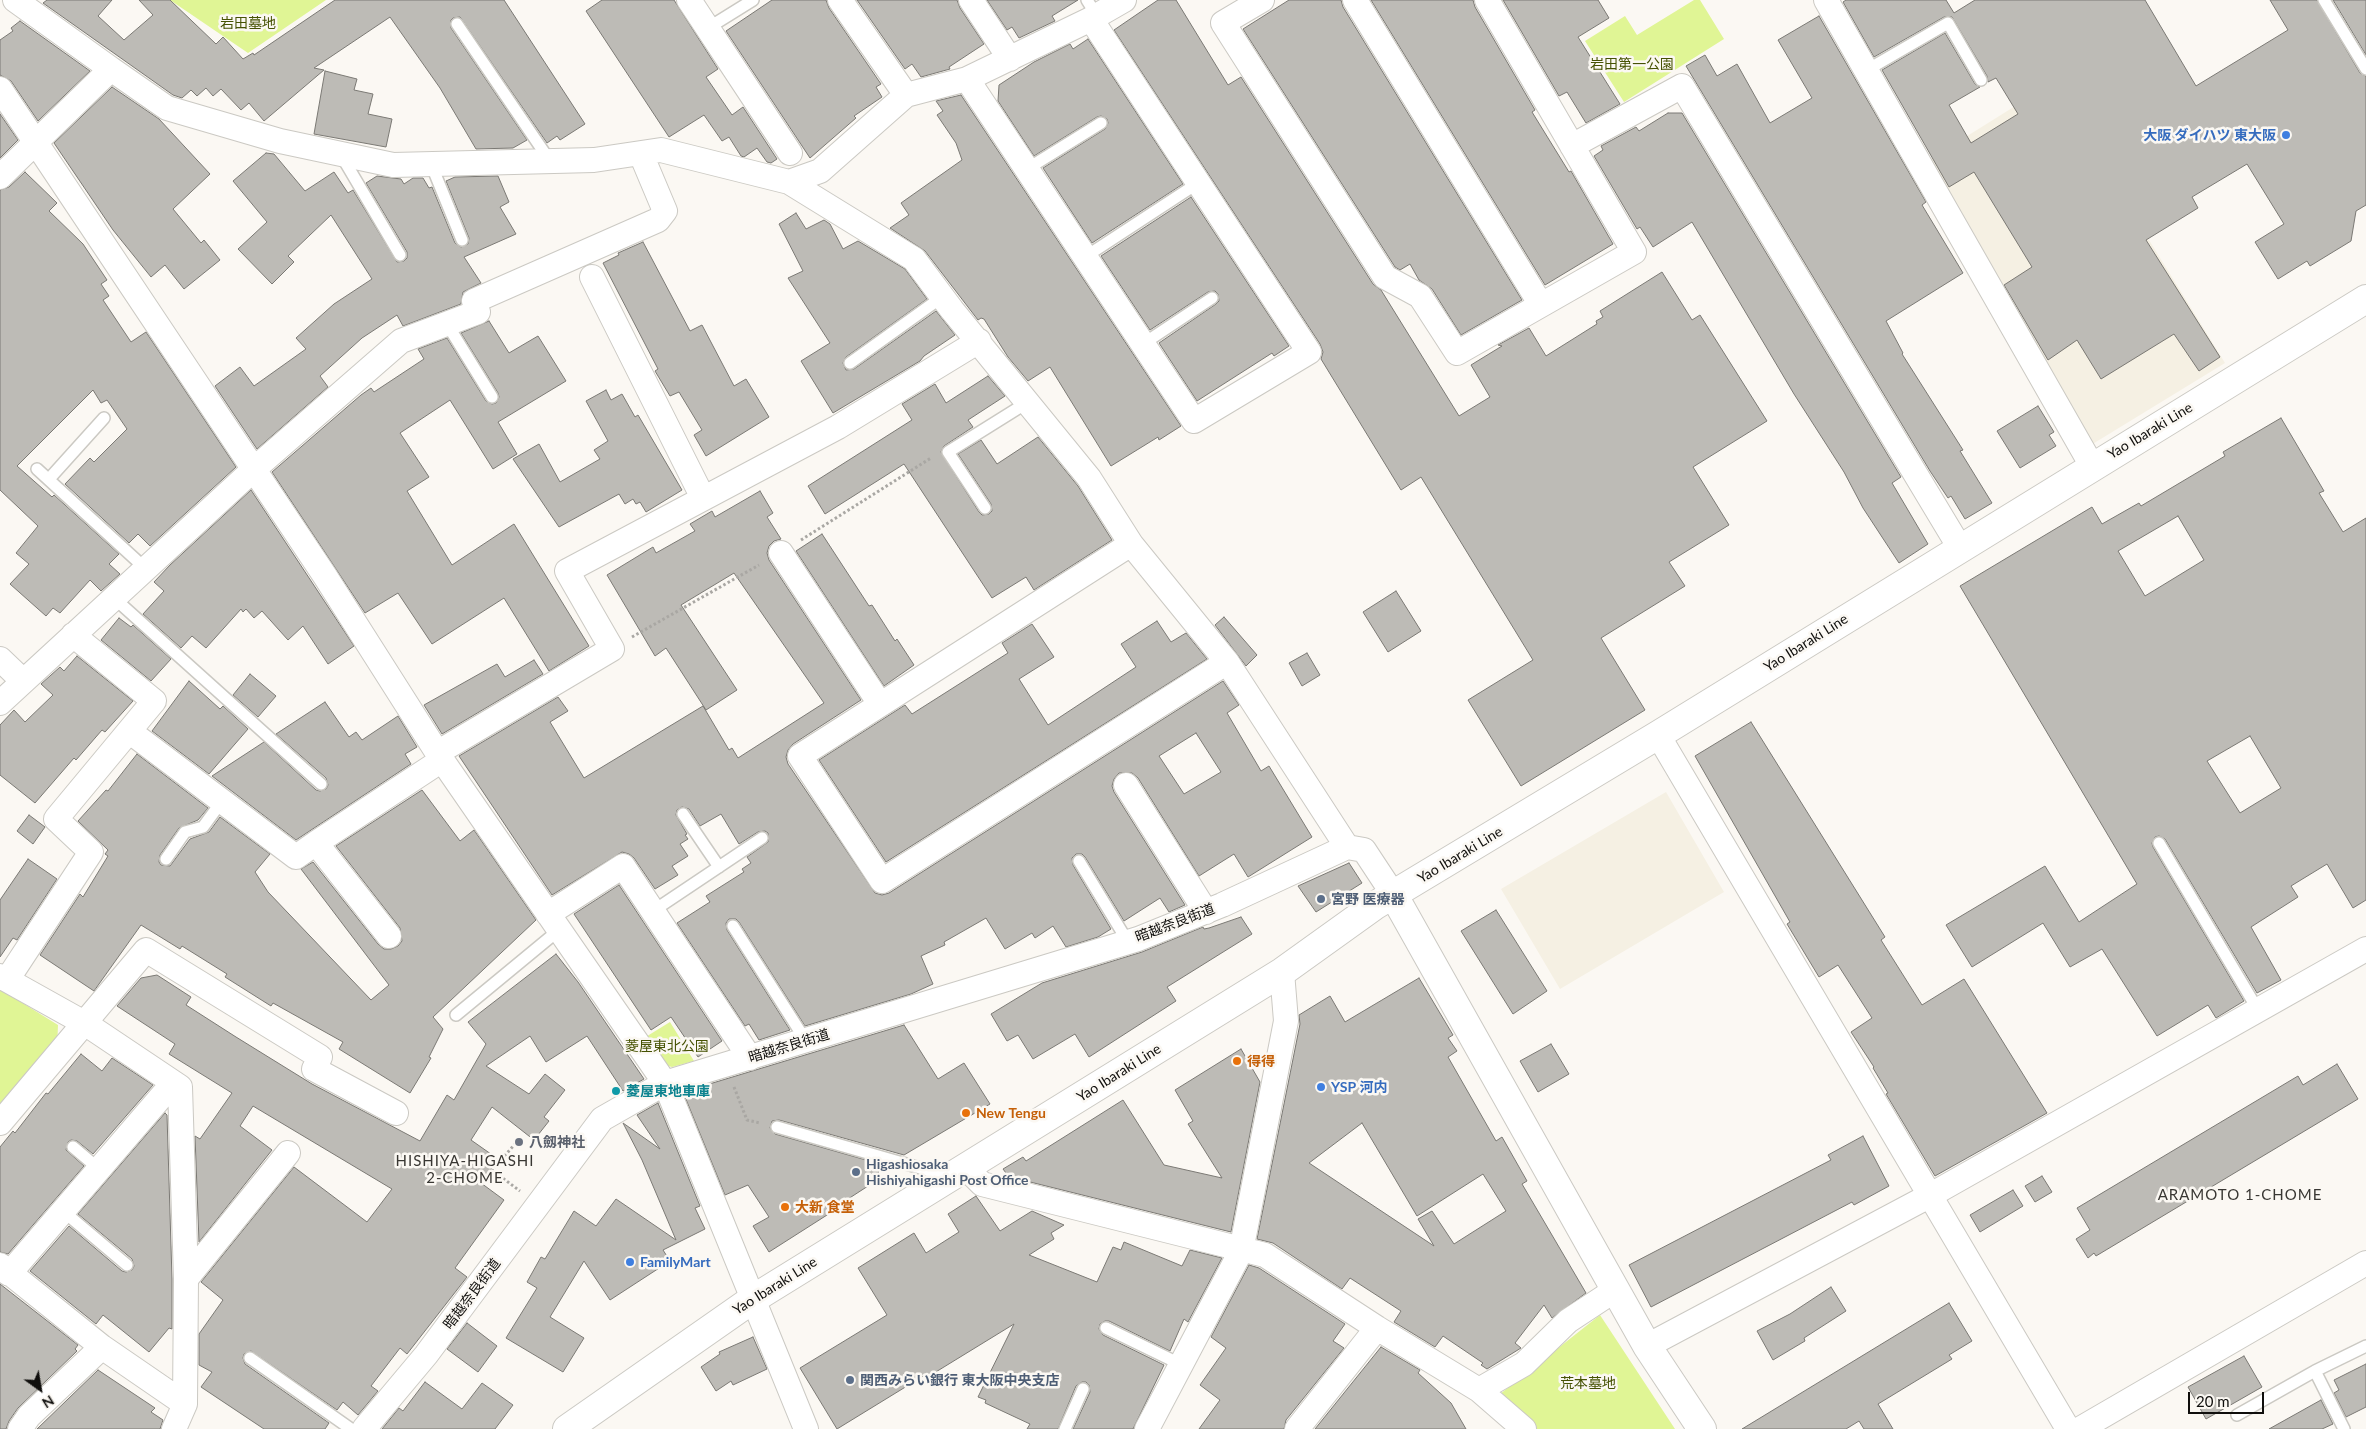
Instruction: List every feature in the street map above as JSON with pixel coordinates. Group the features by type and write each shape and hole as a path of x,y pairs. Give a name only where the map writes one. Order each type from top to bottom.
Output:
{"main road":[{"name":"Yao Ibaraki Line","path":"567,1429 753,1299 1282,972 1393,894 1658,735 2366,299"},
{"path":"1393,894 1647,1346 1702,1429"}],"street":[{"path":"15,0 167,108 280,141 393,164 594,160 661,150 789,182 914,259 942,297 1090,478 1131,544 1227,662 1347,847 1364,850 1393,894"},
{"path":"690,0 790,153"},
{"path":"840,0 906,95"},
{"path":"971,0 1010,59"},
{"path":"789,182 820,171 906,95 967,79 1010,59 1092,12 1124,0"},
{"path":"1262,0 1222,23 1385,277 1420,296 1457,352 1634,252 1487,0"},
{"path":"1354,0 1541,305"},
{"path":"1826,0 2092,466"},
{"path":"967,79 1194,421 1309,352 1198,183 1092,12"},
{"path":"5,164 36,144 111,69"},
{"path":"1572,146 1682,86 1960,548"},
{"path":"0,89 325,576 439,757 665,1082 806,1429"},
{"path":"0,703 253,470 401,341 478,312 474,302 658,220 665,211 640,154"},
{"path":"592,277 704,498"},
{"path":"129,731 296,856 439,757 612,649 567,571 838,427 979,341"},
{"path":"1131,544 800,756 882,881 1227,662"},
{"path":"781,553 880,704"},
{"path":"74,635 154,701 56,819 90,852 4,978 86,1024 180,1087 186,1279 184,1404 174,1429"},
{"path":"0,659 23,681"},
{"path":"1658,735 2068,1429"},
{"path":"1126,785 1206,912"},
{"path":"316,843 389,936"},
{"name":"暗越奈良街道","path":"364,1429 426,1355 602,1119 665,1082 750,1058 1128,942 1206,912 1347,847"},
{"path":"554,922 623,866 750,1058"},
{"path":"1647,1346 1929,1196 2366,949"},
{"path":"0,1124 86,1024 146,950 320,1057 314,1069 396,1113"},
{"path":"1147,1429 1241,1251 1286,1021 1282,972"},
{"path":"173,1083 63,1210 5,1269 102,1347 184,1404"},
{"path":"186,1279 288,1153"},
{"path":"958,1172 982,1184 1241,1251 1265,1255 1377,1328 1479,1390 1524,1429"},
{"path":"2080,1429 2366,1263"},
{"path":"1479,1390 1524,1364 1568,1321 1615,1290"},
{"path":"1297,1429 1377,1328"},
{"path":"20,1429 29,1416 102,1347"}],"lane":[{"path":"708,28 752,0"},
{"path":"2324,0 2366,68"},
{"path":"1867,70 1948,23 1981,80"},
{"path":"457,24 550,161"},
{"path":"1027,169 1101,123"},
{"path":"340,153 400,255"},
{"path":"431,164 462,240"},
{"path":"1085,257 1198,183"},
{"path":"850,363 942,297"},
{"path":"1143,344 1212,298"},
{"path":"447,324 492,396"},
{"path":"985,508 948,452 1028,402"},
{"path":"48,479 104,418"},
{"path":"37,469 146,569"},
{"path":"114,598 321,784"},
{"path":"166,859 185,832 203,827 222,801"},
{"path":"683,814 719,867"},
{"path":"653,911 762,838"},
{"path":"2159,843 2258,1010"},
{"path":"1080,861 1128,942"},
{"path":"456,1015 554,922"},
{"path":"732,926 806,1041"},
{"path":"778,1127 958,1172"},
{"path":"73,1147 99,1169"},
{"path":"63,1210 126,1265"},
{"path":"1106,1328 1180,1364"},
{"path":"2237,1415 2315,1371 2366,1346"},
{"path":"250,1358 351,1429"},
{"path":"2315,1371 2344,1429"},
{"path":"1065,1429 1083,1389"}],"path":[{"path":"725,1065 747,1120 778,1127"},
{"path":"516,1144 492,1170 538,1205"}],"shaded area":[{"path":"2052,83 2225,363 2091,445 1924,163"},
{"path":"1666,792 1724,892 1560,989 1501,889"}],"green space":[{"name":"岩田墓地","path":"170,0 326,0 248,53"},
{"name":"岩田第一公園","path":"1694,0 1700,0 1724,39 1624,102 1585,41 1625,16 1637,35"},
{"path":"0,989 58,1025 57,1050 0,1115"},
{"name":"菱屋東北公園","path":"670,1022 694,1061 672,1067 661,1064 644,1038"},
{"name":"荒本墓地","path":"1600,1315 1675,1429 1533,1429 1495,1398"}],"building":[{"path":"47,0 112,0 98,16 124,40 153,15 139,0 170,0 216,44 223,37 243,59 253,53 254,55 335,0 504,0 585,124 560,140 557,136 547,143 460,17 451,20 451,28 527,140 513,148 476,149 440,88 390,17 314,68 324,70 264,121 249,103 241,110 221,89 213,96 206,88 197,96 191,90 182,98 173,95 43,3"},
{"path":"602,0 674,0 718,69 706,77 732,115 743,107 777,159 771,163 767,162 757,148 744,157 741,156 729,137 722,141 704,115 669,137 586,11"},
{"path":"772,0 826,0 829,8 881,84 876,87 882,97 854,116 856,118 810,158 726,31"},
{"path":"857,0 957,0 960,8 984,44 949,67 950,69 921,77 912,64 905,69"},
{"path":"987,0 1078,0 1052,16 1055,21 1019,38 1012,27 1007,30"},
{"path":"1158,0 1176,0 1228,85 1241,77 1373,284 1381,290 1459,416 1490,397 1471,365 1502,346 1498,345 1529,328 1546,356 1597,324 1596,321 1603,317 1600,311 1662,272 1692,320 1700,315 1767,421 1693,467 1729,525 1669,562 1685,586 1601,638 1645,710 1521,786 1468,700 1533,660 1421,477 1401,490 1321,359 1323,352 1320,344 1114,30"},
{"path":"1289,0 1341,0 1343,7 1522,300 1461,335 1432,289 1419,280 1410,264 1400,270 1395,267 1243,29"},
{"path":"1371,0 1473,0 1475,7 1535,110 1532,112 1569,172 1571,171 1613,244 1545,285"},
{"path":"1503,0 1598,0 1609,18 1578,37 1620,104 1586,123 1567,92 1559,96"},
{"path":"1846,0 1946,0 1954,13 1975,0 2145,0 2196,86 2288,30 2270,0 2317,0 2360,73 2366,76 2366,205 2356,211 2351,241 2310,266 2307,261 2278,279 2255,242 2284,224 2247,164 2192,197 2198,208 2146,240 2220,357 2199,371 2174,334 2101,379 2077,340 2048,360 2004,285 2032,267 1974,172 1949,187 1882,70 1945,33 1975,84 1980,87 1949,105 1971,143 2018,114 1996,78 1988,82 1987,76 1952,17 1944,17 1874,57 1843,2"},
{"path":"2333,0 2366,0 2366,55"},
{"path":"1819,16 1926,202 1922,205 1963,273 1886,321 1902,354 1963,450 1960,451 1992,503 1965,519 1951,496 1948,498 1930,471 1686,66 1705,55 1717,76 1737,64 1770,123 1812,98 1778,40"},
{"path":"20,21 90,71 38,121 11,81 0,75 0,40 13,31 11,28"},
{"path":"1088,39 1183,184 1092,243 1043,168 1105,129 1108,123 1107,119 1101,116 1097,117 1034,156 998,101 999,85 1034,62 1070,44 1073,49"},
{"path":"325,71 357,79 354,90 373,94 368,114 392,119 386,147 314,134"},
{"path":"112,87 159,119 210,174 173,209 201,243 204,240 220,260 184,289 165,265 151,277 113,230 54,143"},
{"path":"961,95 1181,426 1159,440 1158,437 1111,466 1050,367 1028,381 1008,357 984,319 978,320 925,251 890,228 909,215 901,203 962,160 956,143 937,115 943,111 936,101"},
{"path":"1668,113 1682,113 1901,477 1892,483 1928,544 1899,563 1863,508 1844,472 1794,394 1692,222 1653,247 1640,227 1637,229 1594,156 1603,150 1601,146 1636,127 1639,131"},
{"path":"0,114 18,140 0,158"},
{"path":"266,153 274,154 305,191 334,172 348,193 353,190 397,262 404,261 407,258 407,252 366,183 377,176 401,179 404,184 413,178 423,178 429,188 432,187 455,243 461,247 468,244 469,238 446,181 455,177 498,176 509,202 500,207 516,234 464,257 481,283 463,292 461,304 403,326 397,315 362,338 320,376 328,387 257,449 215,386 240,367 254,386 306,349 296,338 334,304 372,279 331,215 288,256 294,262 272,284 238,249 267,222 233,181"},
{"path":"25,172 57,203 49,211 83,244 107,280 101,284 109,296 103,300 131,342 146,332 236,467 150,546 138,534 129,543 65,484 90,458 94,462 127,429 107,400 101,403 93,390 17,466 52,497 54,495 119,554 109,564 120,574 101,591 90,580 60,613 53,608 46,616 10,584 29,564 16,553 38,526 0,490 0,190 9,187"},
{"path":"1191,197 1289,346 1274,356 1272,353 1197,401 1159,343 1216,304 1219,301 1218,294 1215,291 1208,292 1150,330 1101,256"},
{"path":"796,213 806,229 824,220 830,224 843,249 858,241 905,269 927,299 846,357 843,363 846,370 854,369 936,311 955,335 924,356 920,361 833,413 801,361 830,343 788,278 803,271 779,224"},
{"path":"643,242 690,331 702,325 734,386 746,379 769,417 706,456 694,435 702,430 679,392 670,396 655,371 658,369 603,263 619,255 618,253"},
{"path":"489,321 509,353 538,336 566,381 498,422 517,454 493,469 450,400 400,433 429,477 407,491 452,565 514,524 589,646 549,671 504,598 432,644 398,593 365,613 272,472 361,395 371,388 374,392 424,359 418,349 447,338 486,401 492,404 496,403 499,397 498,393 461,333"},
{"path":"988,376 1005,396 968,420 973,427 944,446 941,452 979,512 982,515 989,514 992,511 991,504 958,454 981,440 997,464 1038,437 1078,486 1112,540 1034,590 1026,577 992,598 904,464 825,514 808,486 912,420 902,404 935,384 946,403"},
{"path":"606,390 611,400 622,394 635,417 638,415 682,490 646,512 640,502 636,504 633,499 625,504 619,494 559,527 513,459 539,444 560,482 600,459 594,450 608,441 586,401"},
{"path":"2038,406 2054,432 2049,435 2056,446 2020,468 1997,431"},
{"path":"2281,418 2324,491 2319,493 2343,532 2366,518 2366,900 2353,908 2327,864 2291,886 2298,897 2251,927 2281,980 2257,993 2165,839 2159,836 2155,837 2152,843 2153,847 2244,1001 2216,1018 2208,1005 2157,1036 2102,949 2070,967 2043,923 1972,967 1946,925 2045,866 2079,922 2137,884 1960,586 2092,507 2102,524 2139,503 2141,506 2225,456 2223,452","holes":["2178,516 2204,560 2145,596 2118,551","2250,736 2281,788 2240,813 2207,761"]},
{"path":"251,490 354,646 328,664 303,626 288,640 262,611 254,618 246,609 243,612 241,609 206,648 192,636 181,648 143,614 164,591 154,582"},
{"path":"760,491 773,513 767,517 781,539 774,541 769,546 767,553 769,560 861,700 793,744 788,750 786,757 788,764 875,893 882,895 889,893 1223,681 1239,705 1227,713 1261,771 1269,766 1312,837 1248,877 1234,854 1199,876 1138,778 1132,773 1119,773 1114,779 1112,786 1114,792 1185,905 1169,912 1160,898 1124,921 1085,857 1082,854 1076,854 1072,858 1073,865 1111,929 1098,937 1066,947 1053,926 1035,938 1032,933 1005,949 986,918 944,942 945,945 921,956 933,984 911,994 805,1026 739,922 736,919 729,919 726,923 727,930 790,1030 759,1040 749,1024 745,1026 677,923 710,902 706,896 744,872 742,869 751,863 747,857 768,842 768,833 765,831 758,832 739,844 721,814 700,826 689,809 682,807 677,810 676,815 687,834 685,835 688,839 680,844 688,856 672,866 678,875 655,889 634,858 622,852 552,895 459,756 558,697 568,711 550,722 584,778 703,706 729,750 732,748 738,758 824,703 734,573 681,605 737,690 706,710 666,648 655,656 607,575 653,547 656,553 695,531 690,524 712,511 715,517","holes":["1196,733 1221,772 1184,794 1159,756"]},
{"path":"822,534 869,606 872,605 895,641 897,639 914,665 884,686 796,551"},
{"path":"1396,591 1421,631 1388,652 1363,612"},
{"path":"1224,617 1257,655 1246,666 1215,625"},
{"path":"119,618 131,627 133,625 171,659 151,681 101,640"},
{"path":"1157,621 1171,642 1186,633 1207,659 886,862 819,760 905,705 912,714 1008,653 1002,643 1032,624 1054,657 1019,679 1048,725 1136,667 1121,644"},
{"path":"1307,653 1320,675 1302,686 1289,663"},
{"path":"77,656 133,701 105,732 102,730 76,760 74,758 35,803 0,775 0,725 14,710 25,722 53,695 41,684 60,667 64,671"},
{"path":"534,660 543,674 442,734 424,705 497,664 505,677"},
{"path":"250,674 276,696 258,717 233,695"},
{"path":"189,681 220,709 223,706 248,729 209,774 152,731"},
{"path":"325,702 349,737 356,732 362,740 398,716 417,747 405,754 411,764 296,840 212,776 264,742 316,790 326,789 328,785 326,778 276,734"},
{"path":"1751,722 1885,937 1881,940 1922,1005 1964,979 2047,1113 1935,1176 1886,1094 1888,1093 1874,1067 1851,1032 1872,1018 1838,965 1819,977 1787,924 1790,922 1695,756"},
{"path":"137,754 208,808 198,820 179,828 160,855 159,862 161,865 170,866 190,839 209,832 220,817 270,854 255,872 268,892 371,1000 389,985 301,869 313,862 378,944 384,949 391,949 398,946 402,941 400,928 336,846 422,790 460,841 474,830 536,920 433,1017 443,1029 429,1057 431,1058 410,1093 339,1049 343,1042 273,1003 271,1006 225,977 227,974 182,946 180,949 141,925 94,991 40,955 80,894 83,897 108,856 105,854 108,850 78,821 106,790 108,791"},
{"path":"29,815 45,827 33,844 17,831"},
{"path":"28,859 57,879 17,940 13,938 0,957 0,900"},
{"name":"宮野 医療器","path":"1349,863 1362,883 1316,912 1298,886"},
{"path":"619,885 722,1041 698,1057 671,1017 651,1030 574,914"},
{"path":"1496,910 1547,991 1513,1014 1461,931"},
{"path":"1241,917 1252,934 1167,987 1176,1001 1089,1057 1075,1034 1033,1059 1018,1035 1007,1041 991,1014 1042,983 1142,952 1203,927 1204,929 1209,928"},
{"path":"556,954 578,982 644,1079 623,1091 587,1036 546,1062 530,1036 486,1066 529,1094 545,1074 565,1090 544,1117 549,1121 534,1140 492,1107 471,1140 498,1159 481,1183 504,1200 455,1268 467,1277 407,1354 400,1348 371,1386 378,1391 358,1415 343,1402 337,1410 251,1351 244,1354 245,1364 329,1423 325,1429 264,1429 201,1387 212,1372 199,1365 199,1334 223,1300 201,1282 294,1167 367,1222 392,1189 253,1106 240,1126 272,1150 199,1242 195,1136 200,1139 232,1093 169,1054 175,1044 117,1006 141,978 157,975 191,997 186,1005 236,1037 312,1084 420,1141 447,1095 454,1100 486,1044 468,1022"},
{"path":"1419,978 1453,1035 1448,1038 1457,1051 1448,1057 1496,1141 1502,1137 1527,1181 1522,1184 1586,1293 1552,1318 1544,1305 1515,1343 1521,1348 1487,1369 1481,1365 1483,1363 1443,1336 1435,1347 1394,1322 1401,1311 1350,1278 1342,1289 1273,1243 1257,1239 1300,1024 1299,1015 1330,996 1345,1022","holes":["1362,1123 1417,1216 1483,1174 1506,1211 1454,1244 1432,1211 1418,1219 1434,1246 1309,1163"]},
{"path":"904,1025 938,1079 964,1063 990,1104 904,1155 779,1120 772,1121 770,1128 775,1134 887,1166 878,1172 882,1177 848,1199 849,1201 769,1252 753,1226 769,1217 748,1185 725,1195 683,1092"},
{"path":"1551,1044 1569,1074 1538,1092 1520,1061"},
{"path":"1241,1049 1260,1082 1231,1232 1002,1175 1006,1173 1003,1169 1023,1157 1026,1161 1123,1100 1164,1165 1222,1178 1188,1124 1193,1121 1175,1090"},
{"path":"81,1054 102,1071 112,1058 153,1085 93,1154 77,1141 71,1140 68,1142 66,1150 84,1166 8,1254 0,1252 0,1147 13,1131 15,1133 46,1093 48,1094"},
{"path":"2337,1064 2358,1099 2096,1256 2094,1253 2088,1258 2076,1239 2090,1230 2077,1208 2298,1076 2303,1085"},
{"path":"658,1103 700,1206 695,1208 705,1229 663,1250 670,1261 610,1300 584,1261 550,1317 584,1338 563,1372 506,1338 537,1288 527,1282 541,1257 545,1259 574,1211 596,1226 616,1199 676,1240 642,1160 623,1123 660,1149 637,1115"},
{"path":"165,1113 167,1115 172,1329 169,1328 149,1352 103,1315 96,1324 30,1271 69,1226 122,1271 132,1270 134,1266 132,1259 78,1214"},
{"path":"1863,1136 1889,1186 1854,1205 1852,1202 1651,1307 1629,1265 1831,1160 1828,1155"},
{"path":"2042,1176 2052,1192 2035,1202 2025,1186"},
{"path":"2013,1190 2023,1206 1980,1232 1970,1215"},
{"path":"976,1196 1000,1231 1032,1211 1064,1225 1051,1233 1054,1239 1029,1255 1097,1282 1113,1247 1121,1250 1124,1242 1182,1266 1190,1250 1222,1258 1188,1322 1184,1319 1170,1351 1109,1321 1100,1324 1099,1329 1103,1335 1164,1365 1133,1429 1073,1429 1090,1392 1089,1385 1086,1382 1076,1386 1058,1429 1027,1429 1030,1424 985,1403 986,1400 978,1397 1014,1324 926,1378 925,1375 837,1429 800,1368 887,1315 858,1268 914,1233 926,1253 959,1232 948,1214"},
{"path":"1249,1265 1259,1268 1345,1324 1333,1341 1344,1348 1286,1420 1284,1429 1199,1429 1220,1400 1200,1385 1226,1348 1211,1337"},
{"path":"0,1284 78,1345 75,1349 77,1351 18,1408 6,1429 0,1429"},
{"path":"1831,1287 1846,1311 1804,1338 1805,1341 1773,1360 1757,1331 1790,1314"},
{"path":"1949,1303 1972,1341 1949,1355 1952,1359 1878,1404 1893,1429 1864,1429 1859,1421 1846,1429 1742,1429"},
{"path":"467,1323 497,1346 478,1372 447,1349"},
{"path":"753,1337 767,1369 733,1385 731,1381 716,1391 701,1367 720,1354 719,1352"},
{"path":"1381,1347 1420,1370 1418,1373 1451,1403 1466,1429 1315,1429"},
{"path":"2244,1356 2262,1387 2206,1419 2188,1387"},
{"path":"2366,1364 2366,1407 2346,1417 2334,1393 2339,1390 2334,1380"},
{"path":"98,1370 155,1408 151,1412 163,1420 160,1429 37,1429"},
{"path":"425,1382 462,1409 482,1383 513,1405 495,1429 382,1429 399,1408 403,1411"},
{"path":"2321,1400 2333,1424 2322,1429 2269,1429"}],"place":[{"name":"大阪 ダイハツ 東大阪","path":"2286,135"},
{"name":"宮野 医療器","path":"1321,899"},
{"name":"得得","path":"1237,1061"},
{"name":"YSP 河内","path":"1321,1087"},
{"name":"菱屋東地車庫","path":"616,1091"},
{"name":"New Tengu","path":"966,1113"},
{"name":"八劔神社","path":"519,1142"},
{"name":"Higashiosaka Hishiyahigashi Post Office","path":"856,1172"},
{"name":"大新 食堂","path":"785,1207"},
{"name":"FamilyMart","path":"630,1262"},
{"name":"関西みらい銀行 東大阪中央支店","path":"850,1380"}],"district":[{"name":"HISHIYA-HIGASHI 2-CHOME","path":"465,1170"},
{"name":"ARAMOTO 1-CHOME","path":"2240,1195"}]}
